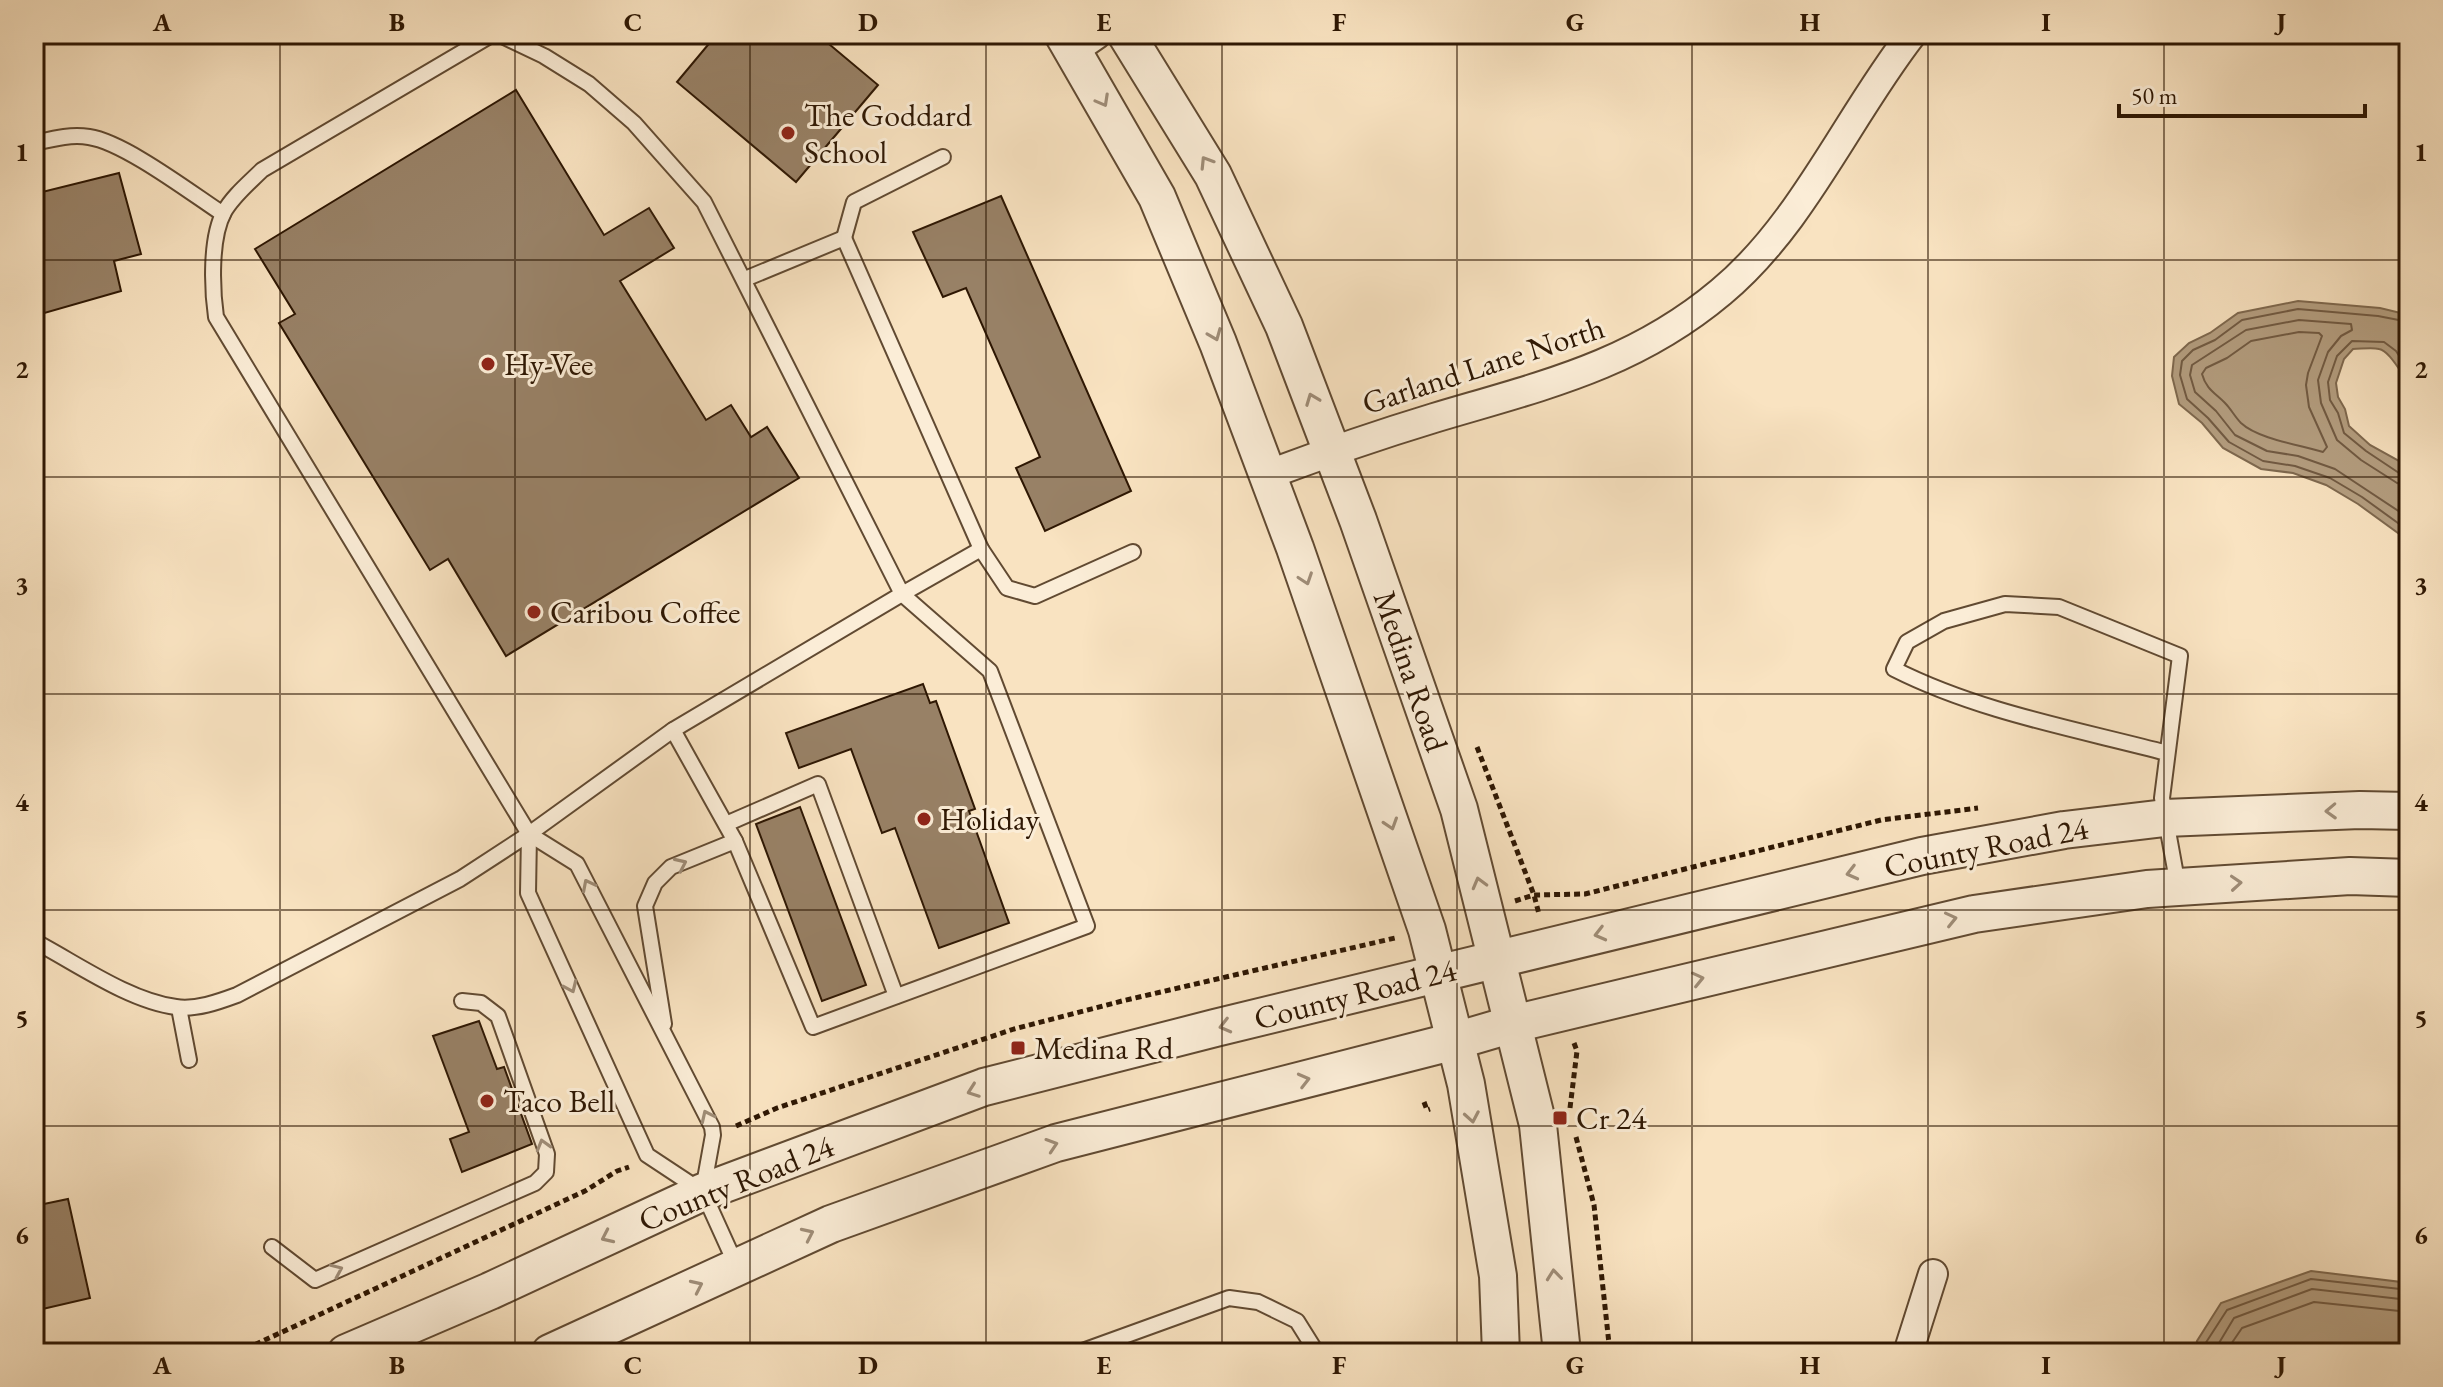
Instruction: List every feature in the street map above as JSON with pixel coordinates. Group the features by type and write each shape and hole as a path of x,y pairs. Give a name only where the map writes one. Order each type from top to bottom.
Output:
{"street":[{"name":"Medina Road","path":"1126,34 1213,175 1284,326 1332,451 1459,809 1538,1125 1562,1353"},
{"name":"Garland Lane North","path":"1267,475 1377,435 1547,386 1606,365 1656,340 1722,292 1771,241 1815,180 1882,73 1912,34"},
{"path":"1078,39 1157,197 1218,343 1376,779 1427,930 1466,1084 1498,1276 1501,1353"},
{"name":"County Road 24","path":"346,1353 490,1291 703,1192 984,1087 1922,856 2064,830 2165,818 2360,810 2409,811"},
{"name":"County Road 24","path":"562,1350 831,1224 1056,1143 1513,1024 1974,914 2147,889 2350,876 2409,878"},
{"path":"1908,1353 1933,1274"}],"lane":[{"path":"673,730 735,841 813,1027 1087,926 990,671 902,594 704,202 634,123 589,84 544,56 495,34 262,170 223,214 213,260 212,290 216,317 529,834 577,864 712,1127 703,1192"},
{"path":"34,143 62,136 89,137 112,144 223,214"},
{"path":"943,157 854,202 844,238 981,549 1007,588 1035,596 1133,552"},
{"path":"745,279 844,238"},
{"path":"34,941 154,1002 179,1008 212,1004 237,995 460,879 529,834 673,730 981,549"},
{"path":"2167,753 1932,688 1894,669 1907,642 1944,621 2005,604 2059,607 2180,656 2162,798 2178,887"},
{"path":"726,824 818,784 896,996"},
{"path":"529,834 528,893 647,1155 703,1192 737,1267"},
{"path":"666,1036 645,906 655,883 671,867 735,841"},
{"path":"272,1247 315,1280 535,1183 546,1172 547,1154 498,1016 481,1003 462,1001"},
{"path":"179,1008 189,1060"},
{"path":"1077,1353 1229,1298 1258,1302 1297,1321 1317,1353"}],"path":[{"path":"1531,895 1534,895 1536,903"},
{"path":"1373,944 1370,944 1373,953"},
{"path":"1570,1110 1577,1051 1574,1052"},
{"path":"1424,1102 1427,1110 1430,1109"},
{"path":"1573,1124 1594,1205 1610,1353"}],"water":[{"path":"2298,301 2380,308 2409,315 2409,382 2387,354 2370,348 2353,349 2344,359 2336,383 2349,426 2370,445 2401,462 2409,471 2409,541 2326,485 2293,473 2261,469 2223,448 2202,423 2179,404 2172,376 2174,357 2189,343 2210,333 2238,313"},
{"path":"2311,1271 2409,1283 2409,1353 2194,1353 2197,1341 2221,1303"}],"building":[{"name":"The Goddard School","path":"717,34 817,34 878,85 796,182 677,82"},
{"name":"Hy-Vee","path":"516,90 604,235 649,208 674,248 620,281 706,420 731,405 751,437 767,427 799,478 506,656 448,559 430,570 279,323 295,314 255,249"},
{"path":"119,173 141,254 114,261 121,291 34,316 34,194"},
{"path":"1001,196 1131,491 1045,531 1016,468 1040,457 966,288 943,297 913,232"},
{"name":"Holiday","path":"923,684 930,703 936,701 975,809 969,811 1009,923 939,948 895,828 882,833 851,749 799,768 786,733"},
{"path":"800,807 866,985 822,1001 756,824"},
{"name":"Taco Bell","path":"479,1021 497,1069 504,1067 532,1144 462,1172 450,1139 469,1132 433,1036"},
{"path":"68,1199 90,1298 34,1311 34,1206"}],"place":[{"name":"The Goddard School","path":"788,133"},
{"name":"Hy-Vee","path":"488,364"},
{"name":"Caribou Coffee","path":"534,612"},
{"name":"Holiday","path":"924,819"},
{"name":"Medina Rd","path":"1018,1048"},
{"name":"Taco Bell","path":"487,1101"},
{"name":"Cr 24","path":"1560,1118"}]}
